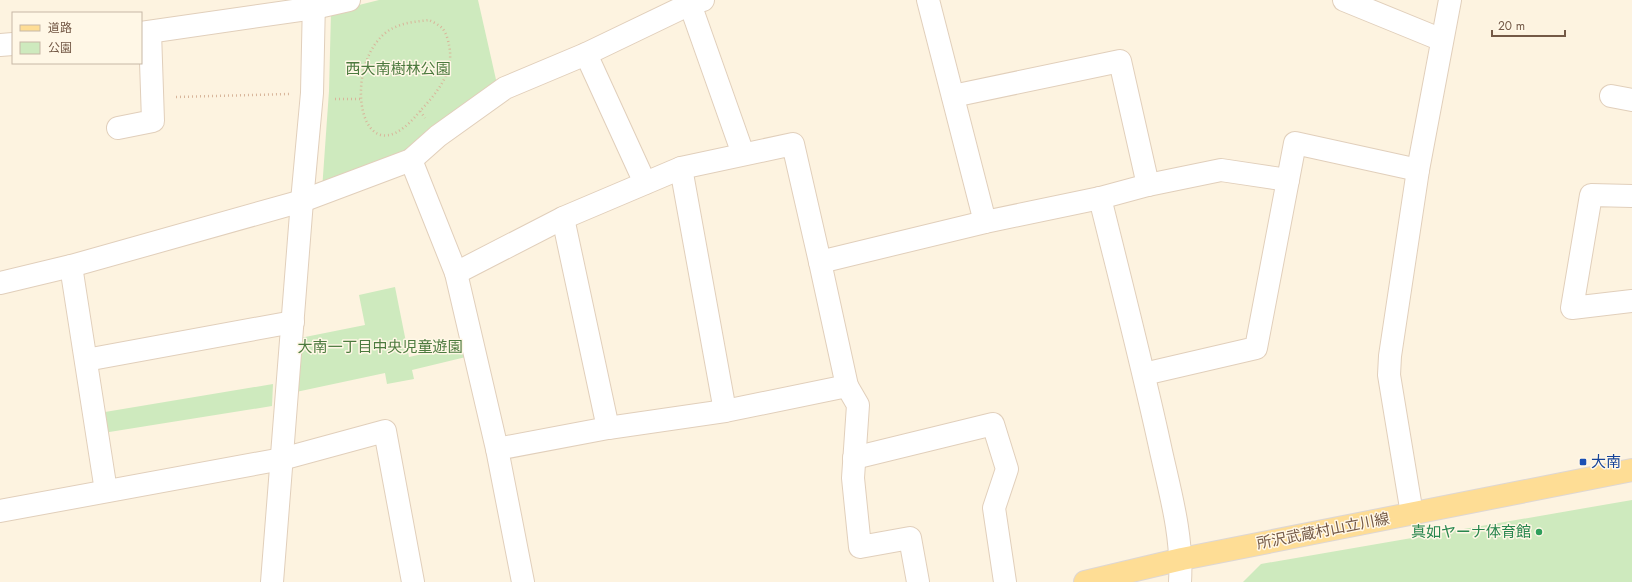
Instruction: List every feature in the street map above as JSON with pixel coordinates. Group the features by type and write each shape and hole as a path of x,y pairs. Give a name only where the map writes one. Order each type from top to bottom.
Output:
{"main road":[{"name":"所沢武蔵村山立川線","path":"1085,582 1182,559 1632,470"}],"street":[{"path":"118,128 153,122 145,33 314,4 349,0"},
{"path":"928,0 985,222"},
{"path":"1344,0 1442,40"},
{"path":"1412,514 1389,375 1390,356 1418,170 1450,0"},
{"path":"0,283 71,266 302,201 411,160 438,136 505,88 586,54 697,2 743,154"},
{"path":"272,582 312,93 314,4"},
{"path":"0,45 12,44"},
{"path":"586,54 645,183"},
{"path":"953,96 1120,61 1148,185"},
{"path":"1611,96 1632,100"},
{"path":"1144,374 1256,348 1295,143 1418,170"},
{"path":"456,273 564,218 681,168 793,144 847,386 858,405 853,478 860,547 910,538 918,582"},
{"path":"411,160 456,273 497,449 523,582"},
{"path":"681,168 725,411"},
{"path":"820,262 985,222 1100,198 1148,185 1221,170 1288,180"},
{"path":"1632,196 1591,195 1572,308 1632,301"},
{"path":"1100,198 1144,374 1179,532 1182,559 1180,582"},
{"path":"564,218 608,428"},
{"path":"71,266 106,491"},
{"path":"86,360 293,322"},
{"path":"497,449 608,428 725,411 847,386"},
{"path":"854,458 993,424 1007,469 994,508 1005,582"},
{"path":"0,511 282,459 385,431 413,582"}],"path":[{"path":"429,20 442,28 448,39 451,54 450,65 445,78 432,98 420,111 410,123 399,132 384,136 373,130 365,119 360,100 361,78 370,53 384,34 404,23 429,20"},
{"path":"152,98 312,93"},
{"path":"420,111 438,136"}],"green space":[{"name":"西大南樹林公園","path":"379,0 478,0 497,84 416,144 358,176 322,190 329,91 331,12"},
{"name":"大南一丁目中央児童遊園","path":"395,287 409,357 467,344 470,356 412,370 414,379 387,384 385,373 296,392 300,338 365,325 359,295"},
{"path":"273,384 272,406 103,433 99,413"},
{"name":"真如ヤーナ体育館","path":"1632,500 1632,582 1243,582 1261,564"}],"place":[{"name":"大南","path":"1583,462"},
{"name":"真如ヤーナ体育館","path":"1539,532"}]}
